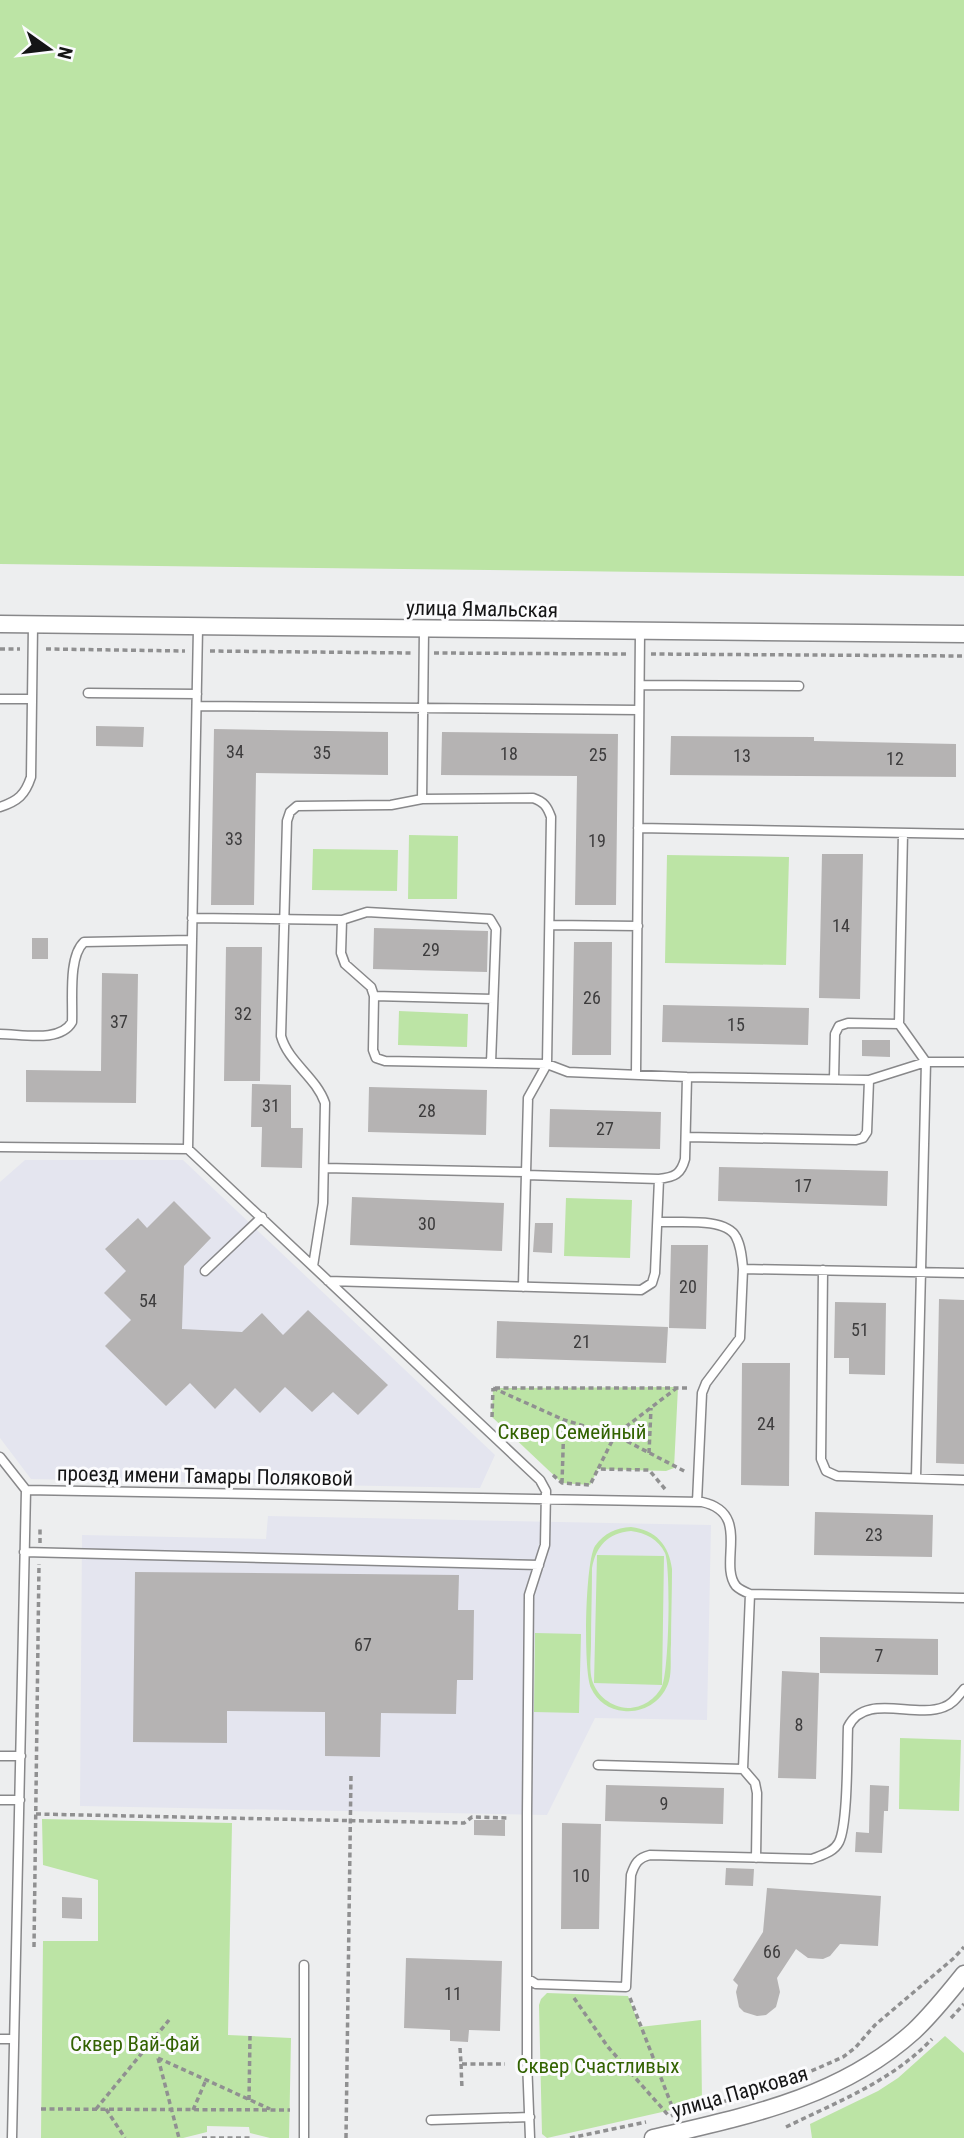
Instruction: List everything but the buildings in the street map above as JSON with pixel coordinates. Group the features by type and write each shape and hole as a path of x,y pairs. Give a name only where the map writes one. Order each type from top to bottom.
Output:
{"street":[{"name":"улица Ямальская","path":"0,624 964,634"},
{"name":"улица Парковая","path":"653,2138 721,2130 849,2078 872,2064 915,2030 964,1974"}],"lane":[{"path":"0,807 16,801 26,791 31,777 33,625"},
{"path":"188,1149 198,628"},
{"path":"422,799 424,630"},
{"path":"636,1074 640,632"},
{"path":"640,685 799,686"},
{"path":"88,693 197,694"},
{"path":"0,699 32,699"},
{"path":"197,706 639,710"},
{"path":"313,1266 323,1203 325,1103 321,1092 284,1047 281,1036 287,821 290,812 297,806 306,805 383,806 422,799 533,798 548,808 551,817 551,925 547,1064 528,1098 523,1287"},
{"path":"638,828 964,834"},
{"path":"903,833 899,1024 926,1062 916,1478"},
{"path":"191,918 342,920 367,912 490,919 496,929 491,1063"},
{"path":"342,920 341,953 345,964 371,987 374,996 373,1050 376,1058 384,1061 547,1064 568,1072 687,1077 869,1080 926,1062 964,1062"},
{"path":"551,925 638,926"},
{"path":"0,1034 54,1035 69,1028 72,1022 74,960 77,949 84,942 191,940"},
{"path":"374,996 493,999"},
{"path":"834,1079 835,1034 839,1026 848,1023 899,1024"},
{"path":"324,1168 674,1178 682,1169 685,1159 687,1077"},
{"path":"686,1137 856,1140 867,1132 869,1080"},
{"path":"0,1147 188,1149 540,1480 546,1491 545,1545 530,1595 527,1814 530,2138"},
{"path":"328,1281 641,1290 652,1283 655,1273 659,1179"},
{"path":"205,1270 262,1217"},
{"path":"658,1222 718,1224 728,1228 735,1234 743,1269 740,1338 704,1388 697,1502"},
{"path":"743,1269 964,1273"},
{"path":"823,1270 821,1459 826,1471 837,1476 964,1480"},
{"path":"0,1457 26,1490"},
{"name":"проезд имени Тамары Поляковой","path":"12,2138 26,1490 711,1504 728,1521 734,1584 750,1594"},
{"path":"24,1552 539,1564"},
{"path":"756,1858 757,1793 755,1783 743,1769 750,1594 964,1598"},
{"path":"528,1979 536,1984 626,1987 631,1875 634,1864 640,1858 650,1855 812,1859 828,1854 839,1843 843,1826 848,1727 853,1717 860,1711 873,1709 936,1710 947,1706 964,1689"},
{"path":"0,1756 21,1756"},
{"path":"598,1765 743,1769"},
{"path":"0,1800 20,1800"},
{"path":"304,1965 304,2138"},
{"path":"0,2039 14,2039"},
{"path":"430,2120 530,2117"}],"path":[{"path":"0,649 964,656"},
{"path":"552,1474 562,1483 590,1485 615,1435 678,1387"},
{"path":"493,1388 704,1388"},
{"path":"492,1417 493,1388"},
{"path":"493,1388 564,1420 615,1435 692,1475"},
{"path":"649,1453 651,1408"},
{"path":"562,1483 564,1420"},
{"path":"598,1469 649,1471 673,1498"},
{"path":"34,1947 40,1527"},
{"path":"346,2138 351,1774"},
{"path":"36,1814 464,1823 472,1817 507,1818"},
{"path":"698,2109 773,2088 843,2057 855,2048 875,2025 964,1947"},
{"path":"564,1984 608,2047 669,2116"},
{"path":"626,1987 675,2115"},
{"path":"96,2109 169,2020"},
{"path":"250,2036 250,2100"},
{"path":"460,2048 462,2089"},
{"path":"179,2138 158,2058 271,2110"},
{"path":"461,2064 505,2064"},
{"path":"193,2110 206,2080"},
{"path":"41,2109 290,2110"},
{"path":"106,2109 125,2138"},
{"path":"660,2119 686,2112"},
{"path":"570,2138 648,2121"},
{"path":"202,2138 253,2138"}],"shaded area":[{"path":"25,1160 183,1160 495,1455 480,1488 31,1479 0,1438 0,1182"},
{"path":"268,1516 711,1525 707,1720 595,1718 547,1815 80,1806 82,1535 266,1539"}],"green space":[{"path":"0,0 964,0 964,576 0,564"},
{"path":"409,835 458,836 457,899 408,899"},
{"path":"313,849 398,850 397,891 312,890"},
{"path":"667,855 789,857 786,965 665,963"},
{"path":"399,1011 468,1014 467,1047 398,1045"},
{"path":"566,1198 632,1200 630,1258 564,1256"},
{"name":"Сквер Семейный","path":"678,1387 674,1468 666,1471 598,1469 590,1485 562,1483 492,1417 493,1388"},
{"path":"631,1527 648,1531 660,1540 668,1553 672,1569 669,1681 652,1704 631,1711 609,1707 594,1693 588,1678 586,1640 587,1593 595,1546 615,1530","holes":["631,1531 655,1540 665,1553 669,1598 668,1641 662,1686 652,1699 628,1708 606,1700 597,1691 590,1667 592,1568 604,1542"]},
{"path":"597,1555 664,1556 662,1685 594,1683"},
{"path":"535,1633 581,1634 579,1713 534,1712"},
{"path":"900,1738 961,1740 959,1811 899,1809"},
{"name":"Сквер Вай-Фай","path":"42,1819 232,1823 228,2035 291,2038 289,2138 270,2138 250,2133 249,2127 207,2126 207,2132 183,2138 41,2138 43,1941 98,1941 98,1880 43,1865"},
{"name":"Сквер Счастливых","path":"547,1993 628,1996 640,2027 701,2020 702,2103 547,2138 542,2134 539,2005"},
{"path":"945,2036 964,2053 964,2138 812,2138 810,2124 878,2091 898,2078"}]}
